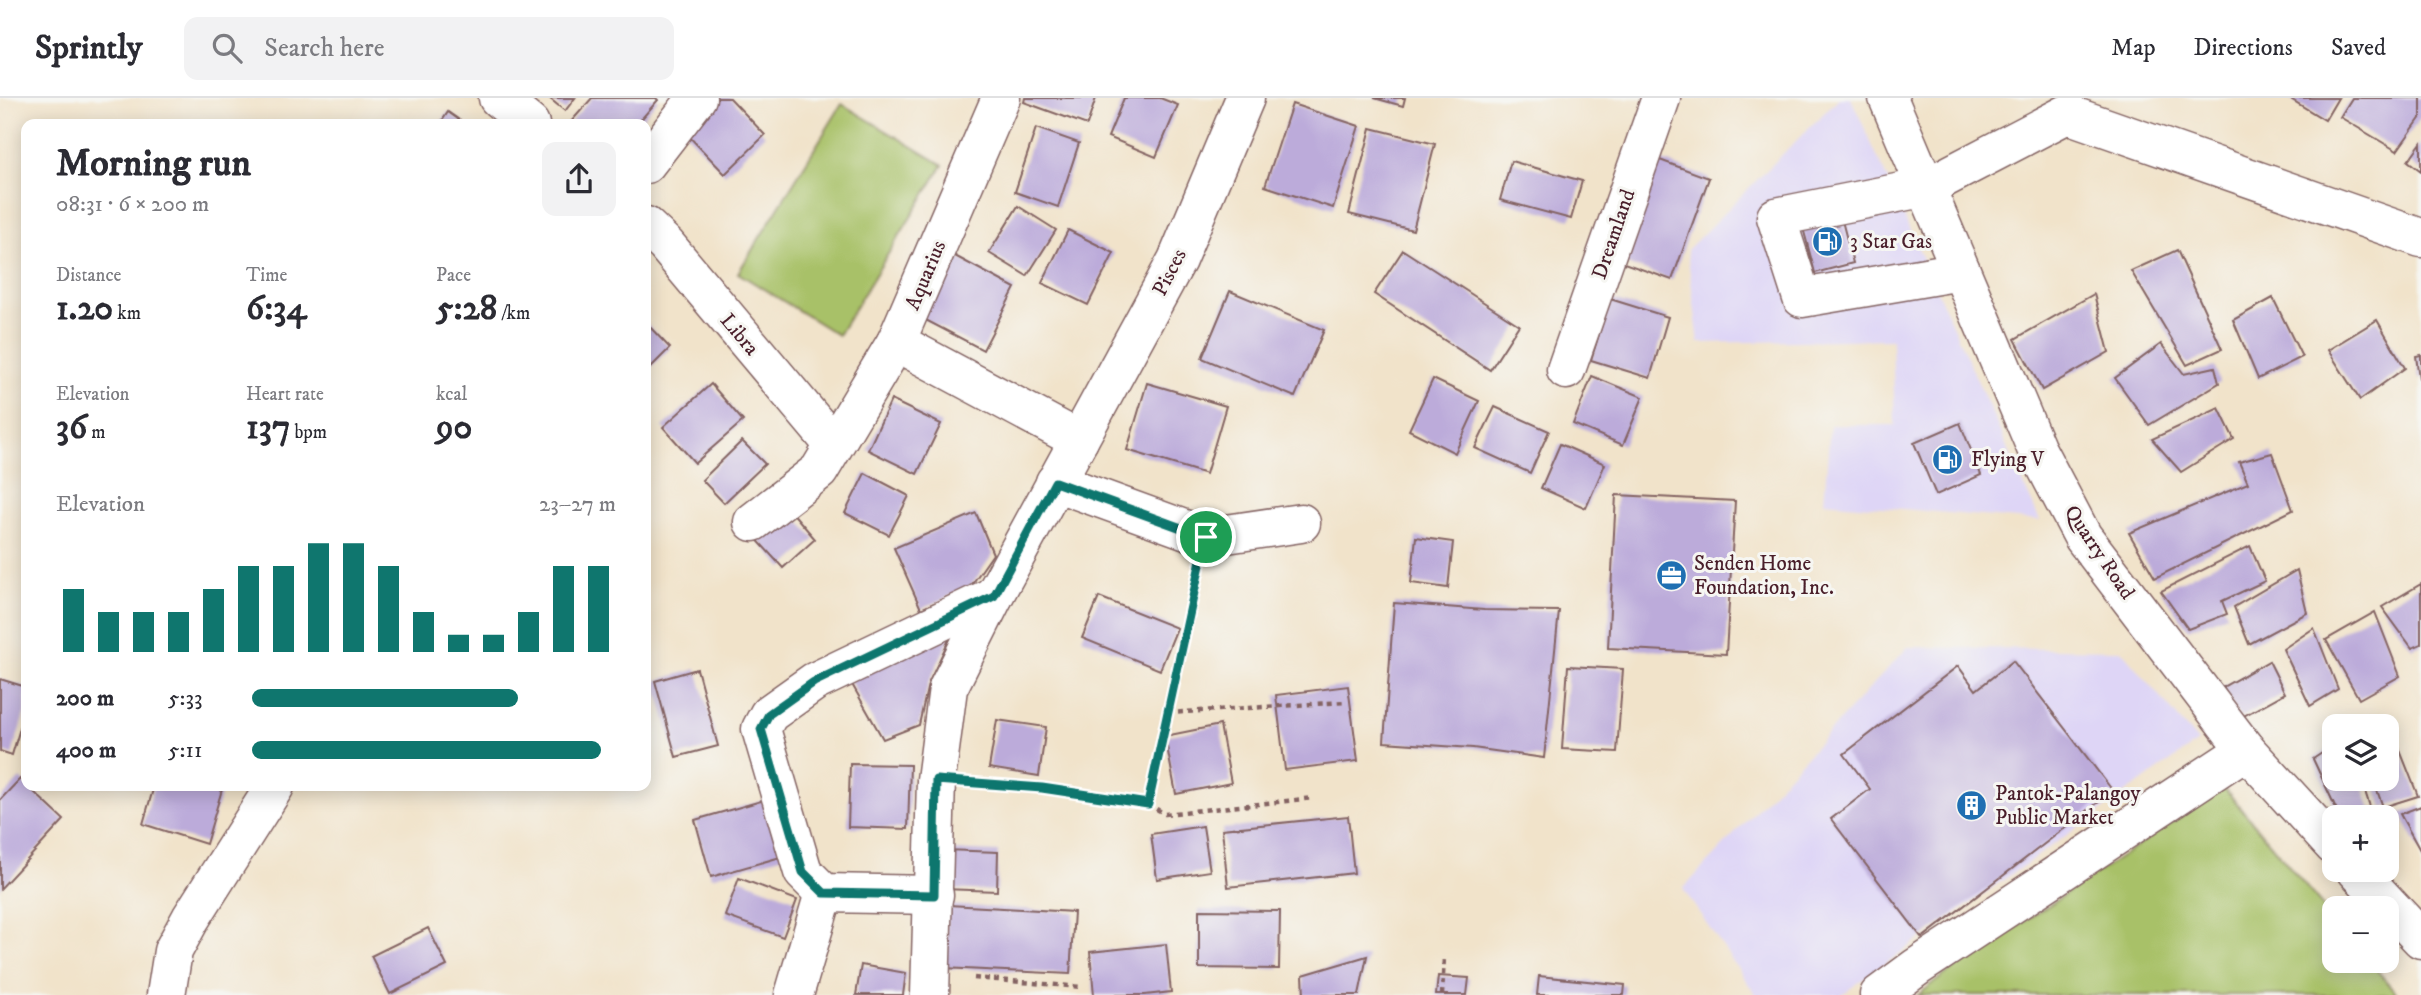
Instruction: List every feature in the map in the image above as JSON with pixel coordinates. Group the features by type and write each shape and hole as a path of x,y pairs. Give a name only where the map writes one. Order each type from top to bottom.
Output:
{"street":[{"path":"498,98 524,119"},
{"path":"651,158 697,98"},
{"name":"Aquarius","path":"753,522 818,471 896,342 1002,98"},
{"name":"Pisces","path":"930,985 936,780 948,688 994,596 1177,260 1245,98"},
{"name":"Dreamland","path":"1566,370 1661,98"},
{"name":"Quarry Road","path":"1888,98 2036,448 2083,537 2246,750 2322,833"},
{"path":"1961,271 1802,298 1776,217 1927,187 2067,114 2421,238"},
{"name":"Libra","path":"651,231 666,245 833,444"},
{"path":"896,342 1079,440"},
{"path":"1055,482 1206,537 1301,523"},
{"path":"934,895 824,893 803,872 761,729 769,714 814,682 994,596"},
{"path":"1879,995 1917,967 2246,750"},
{"path":"166,995 173,951 272,791"},
{"path":"2374,882 2406,904 2421,939"},
{"path":"794,995 824,893"}],"path":[{"path":"1148,804 1206,537"},
{"path":"1168,713 1345,702"},
{"path":"936,780 1042,788 1148,804 1165,814 1314,798"},
{"path":"1442,995 1444,957"},
{"path":"930,985 1081,986"}],"shaded area":[{"name":"3 Star Gas","path":"1839,98 1851,98 2040,521 1824,502 1830,425 1895,425 1892,339 1699,343 1687,250"},
{"name":"Pantok-Palangoy Public Market","path":"1908,647 2121,650 2198,742 1841,995 1756,995 1683,889"}],"green space":[{"path":"842,104 943,165 838,335 738,273"},
{"path":"2224,788 2322,906 2322,973 2379,973 2398,995 1918,995"}],"building":[{"path":"549,98 575,98 565,111"},
{"path":"592,98 658,100 641,119 573,119"},
{"path":"712,98 730,98 765,135 725,174 681,128"},
{"path":"1025,98 1096,98 1087,125 1024,102"},
{"path":"1124,98 1160,98 1178,105 1156,157 1108,137"},
{"path":"1374,98 1405,98 1403,106"},
{"path":"2289,98 2338,98 2325,120"},
{"path":"2352,98 2421,98 2421,117 2397,151 2340,117"},
{"path":"1292,104 1359,126 1333,208 1265,186"},
{"path":"448,112 458,119 443,119"},
{"path":"1036,128 1079,143 1058,207 1015,192"},
{"path":"1371,128 1435,144 1413,230 1349,214"},
{"path":"2421,143 2421,171 2408,161"},
{"path":"1657,159 1709,178 1672,280 1621,262"},
{"path":"1511,161 1582,181 1571,219 1500,200"},
{"path":"1018,206 1056,230 1027,276 989,253"},
{"name":"3 Star Gas","path":"1839,209 1853,263 1815,273 1801,220"},
{"path":"1068,230 1114,253 1088,305 1042,283"},
{"path":"1403,250 1519,325 1490,370 1374,294"},
{"path":"2177,250 2222,349 2187,365 2131,271"},
{"path":"953,255 1015,288 983,350 920,317"},
{"path":"1230,291 1324,330 1295,397 1202,358"},
{"path":"2094,294 2109,352 2042,390 2015,339"},
{"path":"2273,298 2302,357 2258,379 2233,320"},
{"path":"1610,299 1668,317 1650,378 1591,360"},
{"path":"2377,320 2405,368 2360,400 2328,350"},
{"path":"651,328 670,348 651,367"},
{"path":"2161,344 2184,374 2215,367 2219,383 2149,425 2115,378"},
{"path":"2421,355 2421,378 2419,378 2416,356"},
{"path":"1592,376 1643,397 1623,445 1573,424"},
{"path":"1433,379 1479,401 1455,453 1409,430"},
{"path":"1147,383 1226,406 1206,474 1127,450"},
{"path":"711,384 743,421 695,463 663,427"},
{"path":"891,400 941,424 917,474 868,450"},
{"path":"1495,407 1549,431 1530,473 1475,448"},
{"path":"2219,408 2234,439 2181,472 2152,439"},
{"name":"Flying V","path":"1960,423 1981,475 1936,495 1914,443"},
{"path":"742,441 765,464 724,503 702,480"},
{"path":"1560,444 1605,464 1586,508 1541,488"},
{"path":"2272,453 2293,510 2155,578 2129,533 2248,483 2239,462"},
{"path":"865,473 909,496 889,535 845,513"},
{"name":"Senden Home Foundation, Inc.","path":"1616,495 1735,501 1726,654 1608,648"},
{"path":"785,504 815,539 783,568 752,534"},
{"path":"976,513 993,554 970,587 921,609 894,548"},
{"path":"1416,537 1453,542 1448,588 1411,583"},
{"path":"2250,546 2265,581 2222,601 2227,614 2188,629 2161,591"},
{"path":"2297,570 2307,613 2249,644 2234,607"},
{"path":"2421,584 2421,644 2412,648 2382,607"},
{"path":"1099,597 1177,628 1160,670 1082,638"},
{"path":"1394,603 1484,610 1559,611 1544,758 1473,748 1384,742"},
{"path":"2375,612 2400,676 2359,699 2326,640"},
{"path":"956,625 928,684 919,725 883,739 845,672"},
{"path":"2314,628 2338,689 2310,706 2283,649"},
{"name":"Pantok-Palangoy Public Market","path":"2013,661 2113,791 1922,938 1831,819 1870,789 1844,754 1958,666 1976,690"},
{"path":"2269,661 2285,693 2240,718 2223,687"},
{"path":"1568,666 1623,669 1617,752 1562,749"},
{"path":"697,669 718,746 676,757 655,681"},
{"path":"0,679 21,685 21,725 12,755 0,751"},
{"path":"1348,686 1358,761 1285,770 1276,695"},
{"path":"997,720 1046,727 1039,776 989,768"},
{"path":"1220,725 1231,783 1176,794 1165,736"},
{"path":"2399,748 2418,796 2382,805 2377,791 2399,791"},
{"path":"2322,753 2322,778 2313,759"},
{"path":"850,764 910,765 908,829 848,827"},
{"path":"20,779 21,791 33,791 64,820 0,889 0,800"},
{"path":"153,791 222,791 206,844 143,824"},
{"path":"2328,791 2365,791 2369,805 2334,805"},
{"path":"768,799 784,856 711,877 695,820"},
{"path":"2421,806 2421,852 2400,814"},
{"path":"1348,816 1354,873 1228,887 1222,829"},
{"path":"1203,826 1210,871 1157,879 1151,834"},
{"path":"945,850 998,852 997,891 943,889"},
{"path":"739,878 797,900 783,937 725,916"},
{"path":"948,905 1074,912 1070,974 944,968"},
{"path":"1199,910 1280,911 1279,969 1199,968"},
{"path":"428,928 447,966 390,994 371,956"},
{"path":"1166,944 1171,992 1094,995 1090,952"},
{"path":"1367,956 1359,995 1304,995 1303,975"},
{"path":"861,965 906,973 903,995 856,995"},
{"path":"1438,976 1469,978 1467,995 1436,995"},
{"path":"1539,976 1625,985 1624,995 1537,995"}],"place":[{"name":"3 Star Gas","path":"1827,241"},
{"name":"Flying V","path":"1948,459"},
{"name":"Senden Home Foundation, Inc.","path":"1671,575"},
{"name":"Pantok-Palangoy Public Market","path":"1972,805"}],"route":[{"path":"1055,482 1206,537 1148,804 1042,788 936,780 934,895 824,893 803,872 761,729 769,714 814,682 994,596 1055,482"}]}
